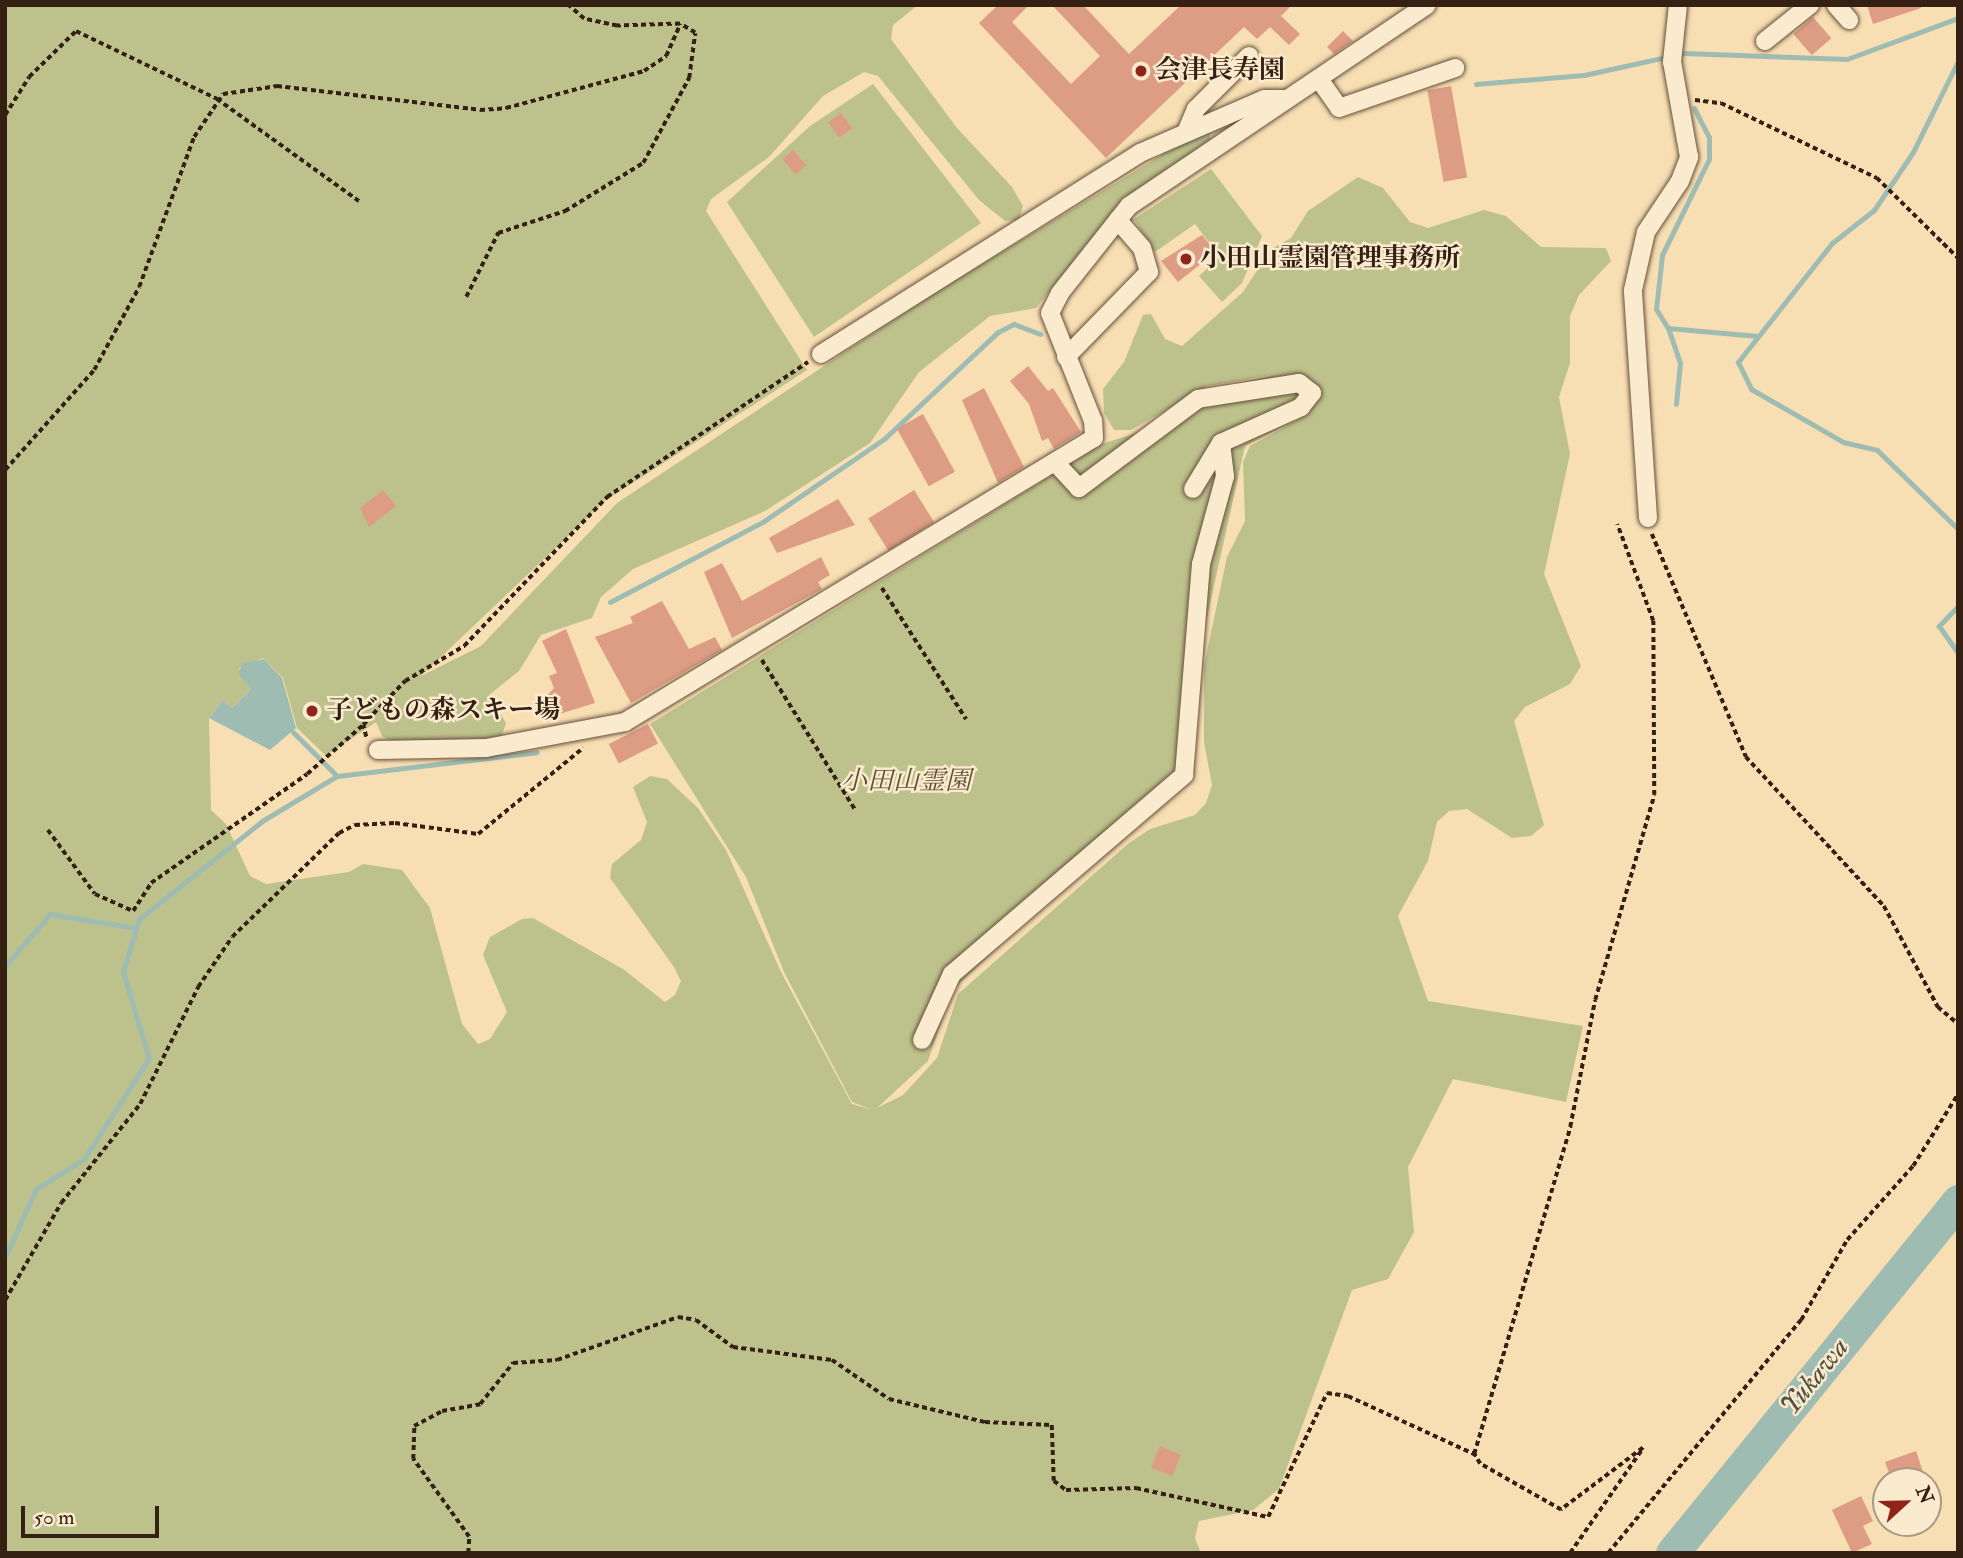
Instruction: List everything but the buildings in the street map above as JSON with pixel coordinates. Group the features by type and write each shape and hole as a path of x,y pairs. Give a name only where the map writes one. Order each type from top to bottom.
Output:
{"street":[{"path":"378,750 486,748 625,722 877,579 1094,438 1096,430 1050,313 1118,220 1284,99 1319,79 1427,5"},
{"path":"1648,518 1633,290 1646,232 1681,181 1689,157 1672,62 1678,5"},
{"path":"1765,41 1810,5"},
{"path":"1836,5 1849,20"},
{"path":"1186,130 1196,109 1249,56"},
{"path":"1319,79 1339,108 1455,68"},
{"path":"821,354 1186,130 1264,99 1284,99"},
{"path":"1066,357 1149,272 1142,248 1118,220"},
{"path":"1055,462 1079,488 1198,399 1299,383 1312,393 1301,407 1221,443 1194,489"},
{"path":"922,1040 952,974 1184,775 1200,576 1225,477 1221,443"}],"path":[{"path":"466,297 498,233 565,211 618,184 643,163 697,52 695,33 680,24 617,26 584,19 568,5"},
{"path":"5,470 94,370 139,287 194,137 218,99 227,92 277,86 506,108 644,71 666,56 680,24"},
{"path":"5,116 29,77 76,31 218,99 359,201"},
{"path":"1680,106 1700,98 1721,103 1877,178 1958,258"},
{"path":"48,830 95,894 133,911 151,883 307,774 363,725 405,681 464,646 607,497 821,354"},
{"path":"1648,518 1746,757 1884,906 1938,1007 1957,1022"},
{"path":"1474,1454 1570,1127 1595,1000 1654,795 1653,621 1617,524"},
{"path":"877,579 966,719"},
{"path":"755,649 856,811"},
{"path":"363,725 368,744 378,750"},
{"path":"5,1300 61,1203 140,1104 198,987 232,937 339,833 395,823 478,834 598,736 598,729"},
{"path":"1608,1553 1801,1320 1847,1240 1913,1166 1958,1094"},
{"path":"468,1553 468,1536 413,1459 414,1426 491,1397 513,1363 557,1360 678,1317 696,1320 733,1347 832,1360 889,1399 985,1422 1052,1425 1054,1481 1066,1490 1136,1488 1268,1517 1326,1393 1348,1396 1474,1454 1561,1510 1643,1448 1570,1553"}],"green space":[{"name":"小田山霊園","path":"5,5 918,5 893,25 891,39 957,128 1012,187 1023,206 1019,220 1005,221 979,200 878,76 864,72 823,96 769,157 711,199 706,211 807,370 605,501 421,676 481,646 617,503 936,292 1208,127 1211,142 1115,210 1036,308 990,316 919,372 870,443 765,511 633,569 601,597 592,618 541,635 519,671 489,695 506,723 501,738 397,745 382,736 376,722 326,756 297,728 283,678 263,658 239,668 251,689 232,708 223,700 209,718 211,810 226,824 250,876 266,884 349,872 363,864 402,870 430,908 462,1024 478,1044 490,1039 507,1012 483,955 490,937 522,919 533,918 623,969 665,1002 675,995 681,981 674,967 610,878 612,864 641,840 647,822 633,787 650,776 667,779 698,808 726,850 781,972 852,1104 873,1110 852,1102 784,972 746,877 650,724 1102,444 1136,433 1206,391 1282,373 1208,386 1131,430 1114,430 1104,413 1103,389 1124,362 1143,315 1151,314 1165,339 1182,346 1243,292 1271,249 1291,238 1308,211 1358,177 1383,188 1410,222 1428,228 1484,210 1506,216 1541,247 1606,248 1611,261 1579,295 1570,316 1570,363 1559,397 1570,454 1544,574 1581,666 1570,684 1525,707 1514,721 1544,825 1531,836 1512,838 1467,809 1449,811 1437,822 1428,861 1398,916 1428,1001 1583,1026 1566,1102 1453,1079 1408,1167 1414,1232 1388,1279 1352,1290 1279,1489 1253,1510 1199,1521 1195,1538 1201,1553 5,1553","holes":["1319,408 1250,446 1243,462 1245,521 1227,557 1204,666 1204,742 1212,785 1206,803 1195,815 1150,829 1129,843 958,994 937,1058 903,1095 877,1108 928,1061 952,991 1057,891 1191,779 1200,649 1245,446"]},
{"path":"873,84 981,223 814,337 727,202 810,126"},
{"path":"1211,169 1262,236 1242,283 1222,302 1199,276 1220,257 1195,224 1155,252 1134,219"}],"water":[{"path":"264,659 282,678 296,728 270,750 209,718 223,700 232,708 251,689 238,673 243,663"}],"waterway":[{"path":"1476,84 1584,75 1684,53 1847,59 1958,18"},
{"path":"1958,61 1913,152 1874,210 1832,243 1738,362 1751,389 1843,442 1877,450 1958,529"},
{"path":"1694,108 1709,137 1709,159 1662,255 1656,309 1668,328 1758,336"},
{"path":"610,602 764,521 885,438 998,332 1014,324 1040,334"},
{"path":"1668,328 1680,363 1676,404"},
{"path":"1958,606 1939,626 1958,653"},
{"path":"293,732 337,776"},
{"path":"5,1257 36,1189 84,1159 149,1058 123,972 139,919 262,821 337,776 537,752"},
{"path":"5,966 50,914 136,928"},
{"name":"Yukawa","path":"1672,1553 1958,1201"}],"place":[{"name":"会津長寿園","path":"1141,71"},
{"name":"小田山霊園管理事務所","path":"1186,259"},
{"name":"子どもの森スキー場","path":"312,711"}]}
